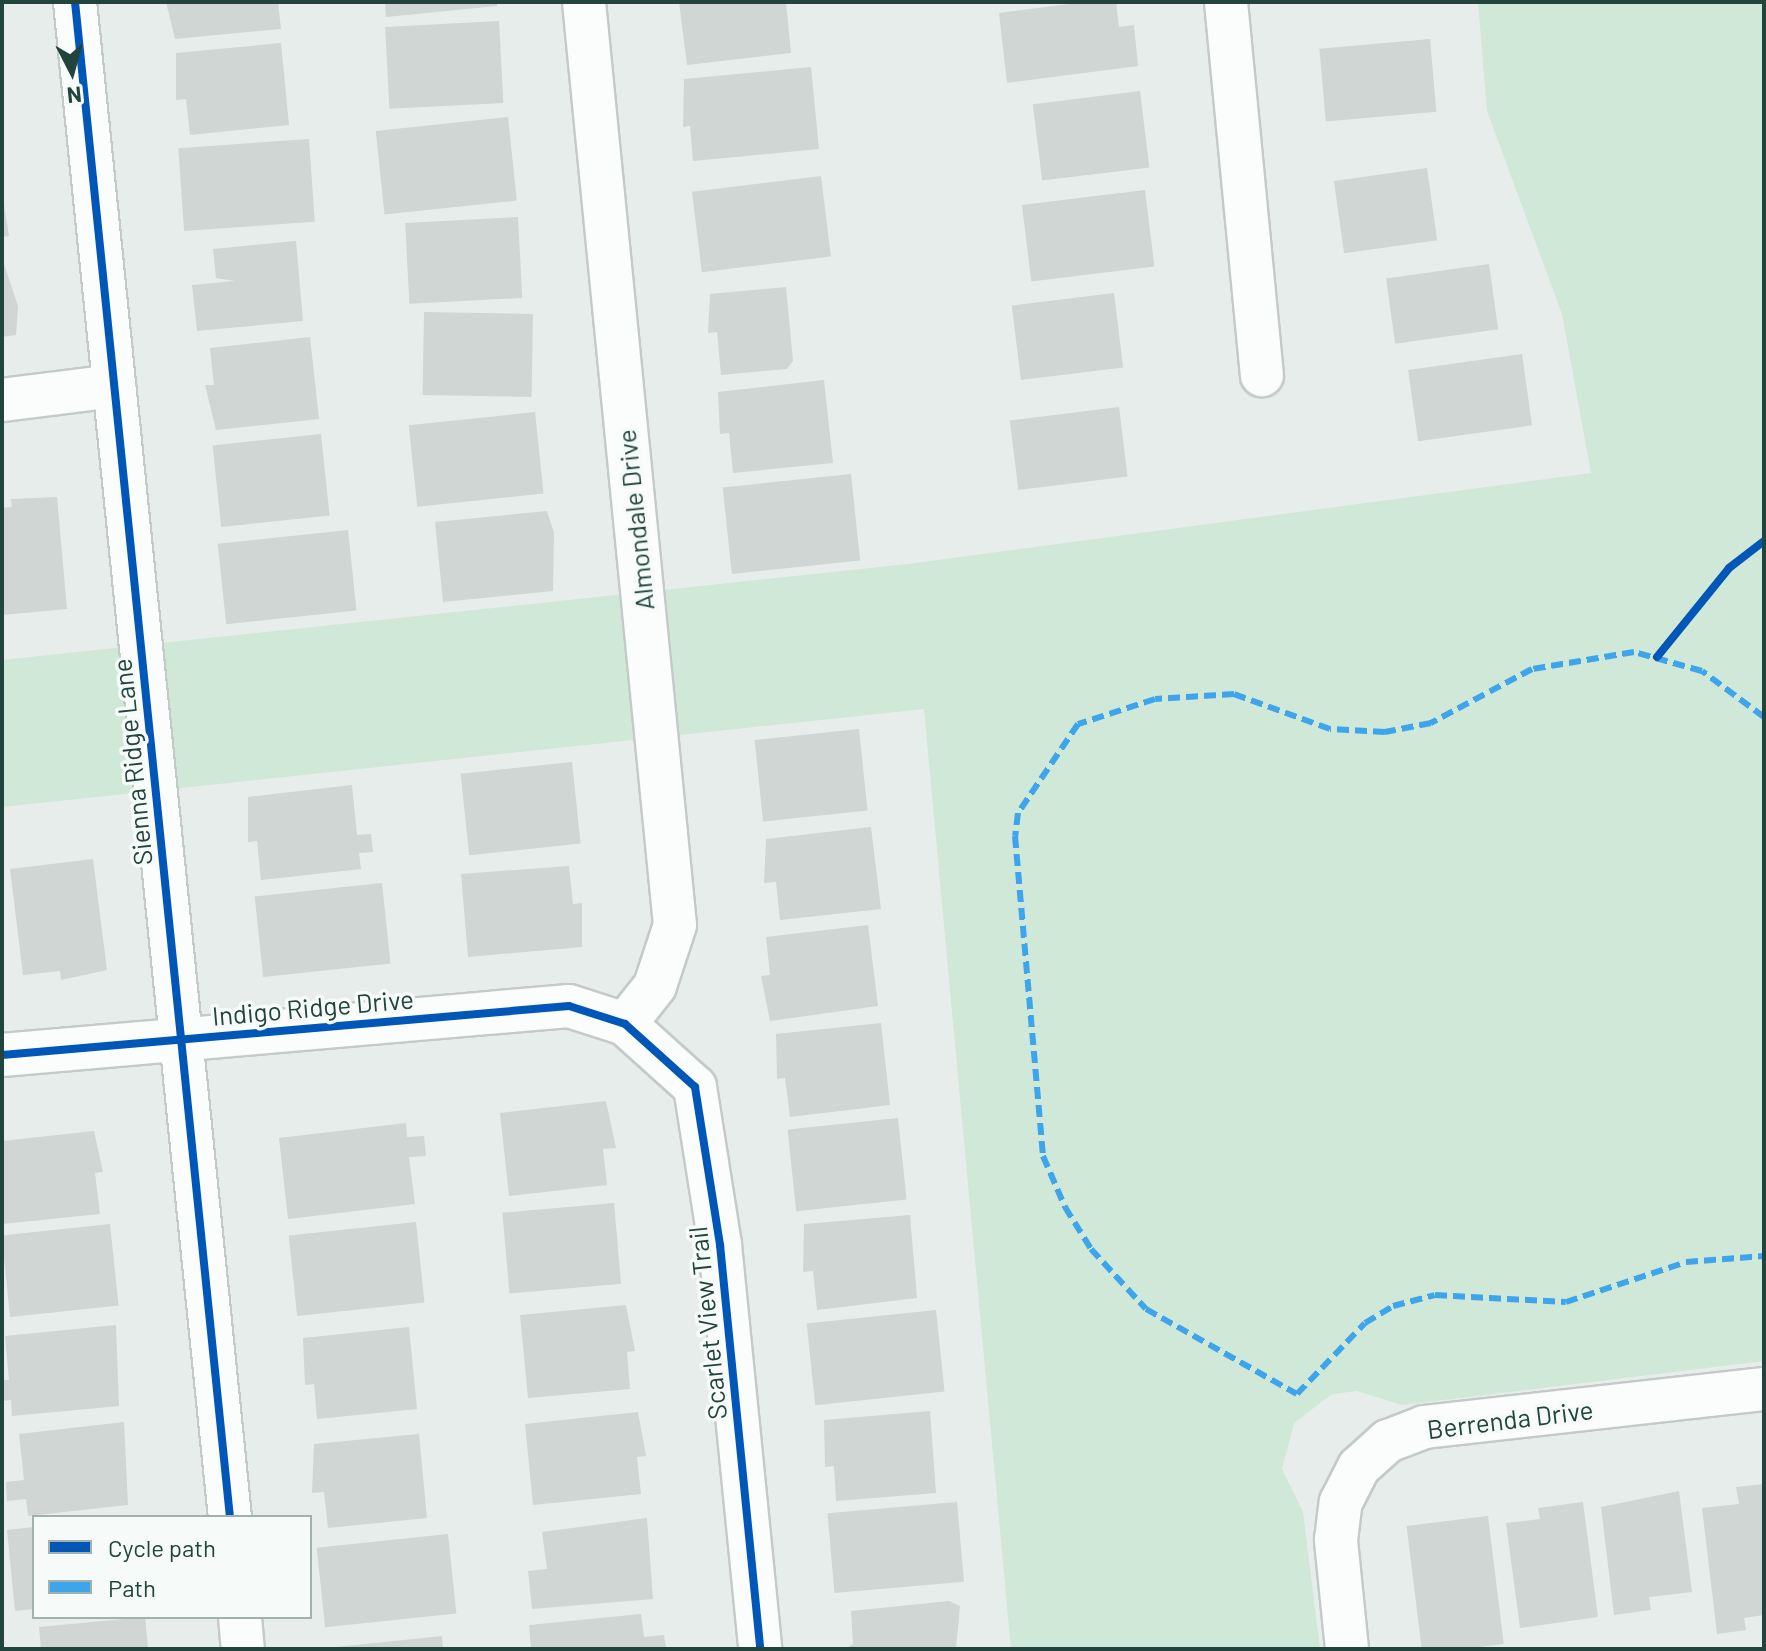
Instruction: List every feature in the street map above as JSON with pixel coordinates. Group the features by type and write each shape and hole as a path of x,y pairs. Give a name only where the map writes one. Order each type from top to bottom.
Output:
{"street":[{"name":"Sienna Ridge Lane","path":"75,2 230,1515"},
{"name":"Almondale Drive","path":"584,2 675,925 655,986 625,1024"},
{"path":"1226,2 1262,375"},
{"path":"2,400 114,386"},
{"name":"Indigo Ridge Drive","path":"2,1055 181,1037 569,1006 625,1024"},
{"name":"Scarlet View Trail","path":"625,1024 695,1087 720,1245 760,1649"},
{"name":"Berrenda Drive","path":"1347,1649 1336,1540 1341,1502 1359,1467 1388,1441 1424,1427 1764,1389"},
{"path":"240,1619 243,1649"}],"green space":[{"path":"1478,2 1764,2 1764,1361 1402,1405 1357,1391 1332,1394 1294,1423 1282,1469 1303,1512 1320,1649 1011,1649 924,709 2,807 2,660 908,564 1591,473 1562,314 1487,111"}],"building":[{"path":"166,2 278,2 281,29 175,39"},
{"path":"385,2 497,2 497,6 386,17"},
{"path":"679,2 786,2 791,53 687,65"},
{"path":"1085,2 1116,2 1119,27 1134,25 1138,66 1007,83 999,13"},
{"path":"499,21 503,103 389,109 385,27"},
{"path":"1430,39 1436,112 1326,121 1319,49"},
{"path":"281,43 289,125 190,135 186,99 176,100 176,53"},
{"path":"811,67 819,149 693,161 690,126 683,127 684,79"},
{"path":"1140,91 1149,167 1042,181 1033,104"},
{"path":"508,117 517,201 385,214 376,131"},
{"path":"309,139 315,222 184,231 178,148"},
{"path":"1427,168 1437,240 1344,253 1334,181"},
{"path":"821,176 831,256 702,272 692,192"},
{"path":"1145,190 1154,266 1031,282 1022,205"},
{"path":"2,192 9,236 2,237"},
{"path":"518,217 522,298 409,304 405,223"},
{"path":"296,241 303,321 197,331 192,285 235,281 216,278 213,249"},
{"path":"2,258 18,306 16,335 2,337"},
{"path":"1489,264 1498,329 1395,344 1386,278"},
{"path":"786,287 793,361 787,369 721,375 717,332 708,333 710,294"},
{"path":"1114,293 1123,367 1021,380 1012,306"},
{"path":"424,312 533,314 532,397 423,395"},
{"path":"310,337 319,419 216,430 205,385 214,385 210,348"},
{"path":"1522,354 1532,425 1418,441 1408,370"},
{"path":"824,380 833,463 733,473 729,433 720,434 718,392"},
{"path":"1119,407 1128,476 1018,490 1010,420"},
{"path":"535,412 544,494 417,507 409,425"},
{"path":"321,434 330,516 221,527 213,445"},
{"path":"851,474 860,561 732,574 723,487"},
{"path":"57,497 67,609 2,615 2,508 12,507 11,499"},
{"path":"547,511 554,533 553,591 443,602 435,522"},
{"path":"348,530 356,611 226,624 218,544"},
{"path":"859,729 868,811 763,822 755,740"},
{"path":"572,762 581,844 469,855 461,774"},
{"path":"352,785 357,835 371,834 373,852 359,853 361,869 261,880 257,841 248,842 248,797"},
{"path":"871,827 881,909 780,920 776,882 764,883 766,839"},
{"path":"93,859 107,970 61,980 60,971 23,975 10,869"},
{"path":"569,866 573,904 582,903 582,947 468,957 461,874"},
{"path":"382,883 390,964 263,977 255,896"},
{"path":"868,925 878,1006 770,1021 761,976 770,975 766,937"},
{"path":"881,1023 890,1105 790,1117 785,1078 777,1079 776,1034"},
{"path":"606,1101 616,1148 603,1149 607,1185 509,1196 500,1113"},
{"path":"898,1118 907,1200 796,1211 788,1130"},
{"path":"406,1123 407,1137 424,1136 426,1156 409,1157 415,1204 288,1219 279,1138"},
{"path":"94,1131 103,1172 95,1173 100,1214 2,1224 2,1141"},
{"path":"614,1203 621,1284 509,1293 502,1213"},
{"path":"910,1215 917,1298 817,1310 813,1271 803,1272 804,1224"},
{"path":"416,1222 424,1303 297,1316 289,1235"},
{"path":"110,1224 119,1306 10,1317 2,1235"},
{"path":"626,1305 635,1351 627,1352 630,1389 528,1398 520,1315"},
{"path":"936,1310 945,1392 815,1405 807,1324"},
{"path":"116,1325 119,1406 12,1416 11,1400 2,1401 2,1380 9,1380 5,1336"},
{"path":"409,1327 417,1409 317,1419 314,1384 305,1385 303,1338"},
{"path":"930,1411 936,1493 836,1501 834,1466 825,1467 824,1420"},
{"path":"638,1412 646,1456 637,1457 641,1494 533,1505 525,1424"},
{"path":"124,1422 128,1505 28,1516 26,1499 7,1501 6,1482 24,1480 19,1434"},
{"path":"419,1434 427,1518 328,1528 324,1492 312,1493 314,1444"},
{"path":"1764,1484 1764,1615 1744,1618 1746,1630 1717,1634 1702,1508 1739,1504 1736,1487"},
{"path":"1679,1491 1692,1592 1649,1597 1651,1610 1614,1615 1601,1507"},
{"path":"957,1502 964,1582 834,1593 827,1513"},
{"path":"1583,1502 1598,1617 1520,1628 1506,1523 1540,1519 1538,1508"},
{"path":"1488,1516 1504,1644 1463,1649 1422,1649 1407,1526"},
{"path":"647,1518 653,1599 532,1609 528,1571 547,1569 542,1532"},
{"path":"32,1527 32,1609 15,1611 7,1530"},
{"path":"448,1534 456,1614 325,1627 317,1548"},
{"path":"949,1601 960,1606 956,1649 845,1649 853,1644 851,1611"},
{"path":"641,1614 644,1637 664,1635 666,1649 531,1649 529,1625"},
{"path":"145,1619 148,1649 41,1649 39,1627"},
{"path":"442,1636 443,1649 336,1649 336,1647"}],"marked path":[{"path":"1764,717 1702,671 1634,652 1532,669 1431,723 1385,732 1330,729 1234,694 1155,699 1078,724 1018,813 1015,836 1043,1156 1065,1207 1091,1249 1146,1309 1297,1394 1365,1323 1393,1306 1435,1295 1566,1302 1686,1262 1764,1256"}],"cycle path":[{"path":"75,2 230,1515"},
{"path":"1657,657 1729,568 1764,541"},
{"path":"2,1055 569,1006 625,1024 695,1087 720,1245 760,1649"}]}
